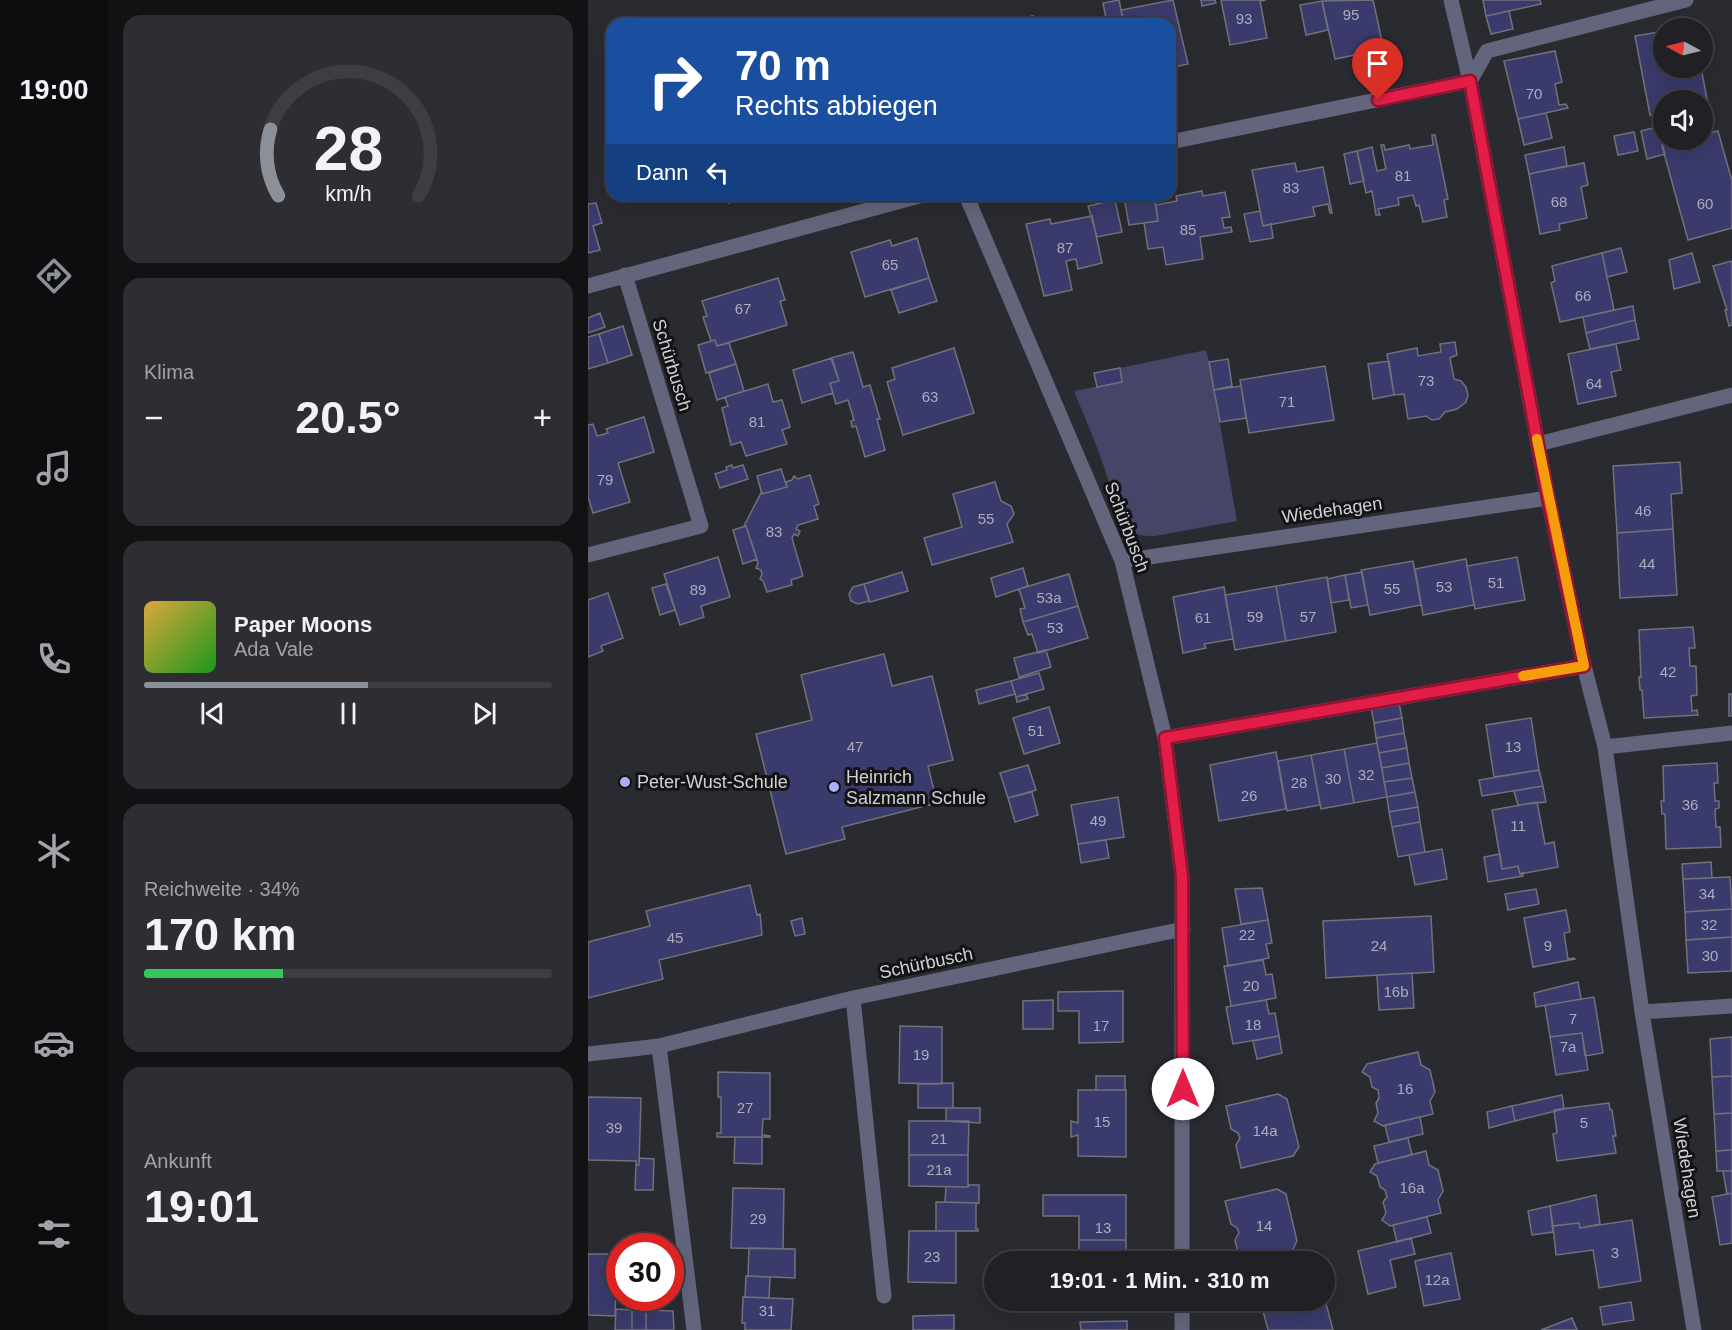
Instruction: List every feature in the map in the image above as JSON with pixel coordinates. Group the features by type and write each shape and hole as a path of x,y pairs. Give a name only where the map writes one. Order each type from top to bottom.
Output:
{"street":[{"name":"Wiedehagen","path":"1451,0 1470,81 1548,498 1584,666 1605,747 1642,1012 1694,1330"},
{"path":"1176,141 1470,81 1487,51 1686,0"},
{"path":"588,286 901,201"},
{"name":"Schürbusch","path":"969,201 1122,561 1165,738 1182,876 1182,1251"},
{"name":"Schürbusch","path":"588,555 701,526 625,275"},
{"path":"1538,444 1732,395"},
{"name":"Wiedehagen","path":"1122,561 1548,498"},
{"path":"1165,738 1584,666"},
{"path":"1605,747 1732,733"},
{"name":"Schürbusch","path":"588,1054 659,1046 853,998 1183,929"},
{"path":"853,998 884,1296"},
{"path":"1642,1012 1732,1006"},
{"path":"659,1046 694,1330"},
{"path":"1182,1311 1182,1330"}],"shaded area":[{"path":"1206,350 1237,521 1155,536 1135,534 1119,515 1099,452 1074,391 1122,382 1120,368"}],"building":[{"path":"1119,0 1123,18 1106,18 1103,3"},
{"path":"1173,0 1188,64 1176,67 1176,18 1123,18 1121,10"},
{"path":"1201,0 1215,0 1216,3 1202,6"},
{"path":"1221,0 1266,0 1260,1 1267,38 1230,45"},
{"path":"1373,0 1383,46 1389,45 1389,48 1335,59 1322,1"},
{"path":"1483,0 1540,0 1541,4 1486,16"},
{"path":"1322,1 1328,30 1306,35 1300,5"},
{"path":"1509,11 1513,29 1491,34 1486,16"},
{"path":"1653,33 1653,78 1703,78 1705,90 1653,90 1653,114 1650,115 1635,36"},
{"path":"1555,51 1562,82 1555,84 1559,105 1566,104 1568,108 1518,119 1504,61"},
{"path":"1546,113 1552,138 1524,145 1518,119"},
{"path":"1653,128 1653,150 1664,150 1665,154 1647,159 1641,131"},
{"path":"1718,131 1732,181 1732,228 1688,240 1663,150 1713,150 1713,132"},
{"path":"1634,132 1638,151 1618,155 1614,136"},
{"path":"1432,135 1435,135 1448,199 1444,200 1447,217 1423,222 1419,205 1416,206 1413,195 1398,198 1399,205 1378,209 1380,215 1376,215 1372,191 1366,193 1357,151 1372,147 1377,171 1386,169 1381,145 1384,145 1385,150 1409,145 1410,149 1433,145"},
{"path":"1564,147 1567,166 1529,174 1525,155"},
{"path":"1357,151 1364,181 1350,184 1344,154"},
{"path":"1295,163 1297,172 1323,167 1332,213 1330,213 1328,204 1313,207 1315,216 1263,226 1252,170"},
{"path":"1584,163 1588,185 1581,187 1587,218 1559,224 1560,230 1540,234 1529,174"},
{"path":"1202,191 1203,196 1225,192 1230,217 1222,218 1224,228 1231,227 1232,232 1200,237 1203,259 1166,265 1163,247 1148,249 1144,223 1158,221 1156,205 1177,201 1176,196"},
{"path":"1115,201 1122,232 1097,237 1088,206"},
{"path":"1125,201 1155,201 1158,221 1129,225"},
{"path":"596,203 602,223 593,226 600,250 588,253 588,204"},
{"path":"1260,211 1263,226 1271,224 1273,238 1250,242 1244,214"},
{"path":"1092,216 1102,263 1078,269 1076,259 1066,261 1072,290 1044,296 1026,224 1050,219 1051,224"},
{"path":"917,238 929,278 865,297 851,252 890,240 892,246"},
{"path":"1621,248 1627,272 1607,277 1602,253"},
{"path":"1602,253 1614,310 1560,322 1551,283 1555,281 1552,266"},
{"path":"1692,253 1700,282 1674,289 1669,260"},
{"path":"1732,261 1732,325 1729,326 1725,310 1727,310 1713,266"},
{"path":"778,278 785,300 780,301 787,325 717,346 715,340 711,341 703,317 707,316 702,301"},
{"path":"929,278 937,301 899,313 891,290"},
{"path":"1633,306 1635,320 1586,333 1583,317"},
{"path":"600,313 605,327 588,333 588,318"},
{"path":"1635,320 1639,339 1590,349 1586,333"},
{"path":"623,326 632,355 608,363 599,334"},
{"path":"599,334 608,363 588,369 588,337"},
{"path":"715,340 717,346 729,343 736,364 706,373 698,345"},
{"path":"1455,342 1457,355 1450,358 1454,379 1461,381 1466,387 1468,395 1466,402 1457,409 1445,412 1439,419 1432,420 1426,416 1408,419 1404,394 1394,395 1387,354 1417,348 1418,356 1441,352 1440,344"},
{"path":"1616,344 1621,370 1611,372 1616,396 1578,404 1568,354"},
{"path":"954,348 974,413 903,435 887,382 895,379 892,368"},
{"path":"853,352 863,387 870,385 880,419 877,419 885,450 865,457 856,426 852,427 851,421 854,420 848,400 836,404 830,383 839,381 831,358"},
{"path":"832,358 839,381 830,383 833,393 802,403 793,370"},
{"path":"1228,359 1232,386 1214,390 1209,362"},
{"path":"1389,361 1394,395 1373,399 1368,364"},
{"path":"736,364 744,391 717,400 709,373"},
{"path":"1325,366 1334,420 1249,433 1240,380"},
{"path":"1120,368 1122,382 1097,387 1094,373"},
{"path":"768,384 773,402 782,400 790,427 782,430 787,444 746,456 741,442 731,445 722,408 728,406 725,397"},
{"path":"1241,386 1246,418 1220,422 1214,390"},
{"path":"644,417 654,452 618,463 630,502 593,513 588,497 588,425 593,424 597,436 608,433 606,429"},
{"path":"1680,462 1682,493 1671,494 1673,529 1617,533 1613,466"},
{"path":"732,465 733,468 743,465 748,479 720,488 715,474 727,470 726,467"},
{"path":"781,469 787,487 762,494 757,476"},
{"path":"810,475 819,504 814,506 818,519 798,525 796,529 800,531 798,536 794,534 792,538 803,576 791,580 792,585 767,592 760,579 761,570 756,568 758,563 746,526 744,526 762,491 762,494 787,487 786,482 792,480 794,476 798,479"},
{"path":"995,482 1001,501 1011,506 1014,514 1007,524 1013,542 932,565 924,538 962,527 953,494"},
{"path":"746,526 757,559 743,564 733,530"},
{"path":"1673,529 1677,595 1620,598 1617,533"},
{"path":"718,557 730,597 701,606 704,617 680,625 664,574"},
{"path":"1517,557 1525,600 1475,609 1467,566"},
{"path":"1466,559 1474,605 1423,615 1415,569"},
{"path":"1413,561 1421,605 1370,615 1361,570"},
{"path":"1023,568 1028,586 996,597 991,578"},
{"path":"902,572 908,591 870,602 864,584"},
{"path":"1362,572 1368,605 1351,608 1345,575"},
{"path":"1069,574 1078,606 1023,622 1020,609 1025,608 1019,589"},
{"path":"1345,575 1349,600 1331,603 1327,579"},
{"path":"1327,577 1336,632 1286,641 1276,586"},
{"path":"666,584 675,610 660,615 652,588"},
{"path":"864,584 869,601 858,604 851,601 849,594 853,587"},
{"path":"1276,586 1286,641 1235,650 1225,595"},
{"path":"1224,587 1233,639 1204,644 1206,648 1183,653 1173,597"},
{"path":"608,593 623,638 601,646 603,651 588,657 588,600"},
{"path":"1078,606 1088,638 1038,653 1032,634 1028,635 1023,622"},
{"path":"1693,627 1695,648 1689,648 1690,666 1696,666 1697,695 1691,696 1692,711 1697,710 1698,715 1644,718 1639,677 1641,677 1639,630"},
{"path":"1046,650 1051,667 1019,677 1014,658"},
{"path":"884,654 892,686 932,676 953,760 928,766 937,803 842,827 845,839 786,854 756,734 812,720 801,675"},
{"path":"1039,673 1044,689 1016,697 1011,681"},
{"path":"1011,681 1015,694 979,704 976,690"},
{"path":"1026,694 1028,699 1017,702 1016,697"},
{"path":"1729,694 1732,694 1732,716 1729,716"},
{"path":"1399,703 1402,718 1374,723 1371,708"},
{"path":"1049,707 1060,743 1024,754 1013,718"},
{"path":"1402,718 1404,733 1376,738 1374,723"},
{"path":"1531,718 1539,770 1494,777 1486,725"},
{"path":"1404,733 1407,748 1379,753 1376,738"},
{"path":"1377,743 1387,797 1354,803 1344,749"},
{"path":"1407,748 1409,763 1382,768 1379,753"},
{"path":"1344,749 1354,803 1321,809 1311,755"},
{"path":"1276,752 1286,809 1219,821 1210,765"},
{"path":"1311,755 1320,805 1287,811 1278,761"},
{"path":"1409,763 1412,778 1384,782 1382,768"},
{"path":"1717,763 1718,783 1714,783 1715,801 1719,801 1719,808 1715,809 1716,827 1720,827 1721,847 1666,849 1665,814 1662,814 1661,801 1664,801 1663,766"},
{"path":"1028,765 1036,790 1008,798 1000,773"},
{"path":"1539,770 1543,786 1482,796 1479,780"},
{"path":"1412,778 1415,792 1387,797 1384,782"},
{"path":"1543,786 1546,802 1518,805 1514,791"},
{"path":"1032,792 1038,815 1015,822 1008,798"},
{"path":"1415,792 1418,807 1389,812 1387,797"},
{"path":"1118,797 1124,837 1078,844 1071,805"},
{"path":"1537,802 1545,844 1554,842 1558,867 1520,874 1518,866 1502,869 1492,810"},
{"path":"1418,807 1420,822 1392,827 1389,812"},
{"path":"1420,822 1425,852 1398,857 1392,827"},
{"path":"1106,840 1109,858 1081,863 1078,844"},
{"path":"1442,849 1447,879 1415,885 1409,855"},
{"path":"1500,854 1502,869 1518,866 1523,876 1488,882 1484,857"},
{"path":"1711,862 1712,878 1683,879 1682,864"},
{"path":"1730,877 1732,909 1685,912 1683,879"},
{"path":"750,885 757,915 760,914 762,935 659,960 663,979 588,998 588,942 650,926 646,911"},
{"path":"1262,888 1268,920 1241,924 1235,889"},
{"path":"1536,889 1539,904 1508,910 1505,894"},
{"path":"1732,909 1732,937 1686,940 1685,912"},
{"path":"1566,910 1570,932 1564,933 1568,959 1575,959 1533,967 1524,918"},
{"path":"1431,916 1434,972 1326,978 1323,921"},
{"path":"802,918 805,934 795,936 791,921"},
{"path":"1268,920 1272,943 1266,944 1269,958 1228,966 1222,928"},
{"path":"1732,937 1732,971 1688,973 1686,940"},
{"path":"1263,960 1266,975 1272,974 1276,998 1231,1006 1224,966"},
{"path":"1412,973 1414,1008 1379,1010 1377,975"},
{"path":"1578,982 1581,999 1536,1007 1534,993"},
{"path":"1123,991 1123,1042 1079,1043 1079,1011 1058,1011 1058,992"},
{"path":"1594,997 1603,1053 1585,1056 1582,1033 1550,1037 1545,1005"},
{"path":"1053,1000 1053,1029 1023,1029 1023,1001"},
{"path":"1266,1000 1269,1014 1275,1013 1279,1036 1233,1044 1226,1007"},
{"path":"900,1026 942,1027 942,1084 899,1083"},
{"path":"1582,1033 1588,1070 1556,1075 1550,1037"},
{"path":"1279,1036 1282,1053 1257,1059 1253,1041"},
{"path":"1732,1037 1732,1076 1712,1077 1710,1039"},
{"path":"1418,1052 1421,1065 1430,1070 1435,1092 1430,1101 1433,1114 1383,1126 1374,1121 1378,1113 1376,1103 1379,1098 1378,1090 1372,1087 1370,1077 1362,1072 1367,1064"},
{"path":"718,1072 770,1073 770,1119 763,1119 762,1135 770,1137 717,1137 717,1133 721,1133"},
{"path":"1096,1076 1125,1076 1125,1090 1096,1090"},
{"path":"1732,1076 1732,1113 1714,1114 1712,1077"},
{"path":"953,1083 953,1108 918,1108 918,1084"},
{"path":"1078,1090 1126,1090 1126,1157 1078,1156 1078,1135 1071,1137 1071,1121 1078,1123"},
{"path":"1278,1094 1287,1099 1299,1147 1293,1156 1241,1168 1236,1145 1240,1138 1238,1133 1231,1129 1226,1106"},
{"path":"1562,1095 1564,1109 1515,1121 1512,1106"},
{"path":"588,1097 641,1098 639,1165 636,1165 636,1161 588,1160"},
{"path":"1609,1103 1616,1136 1613,1136 1616,1153 1557,1161 1553,1134 1557,1133 1554,1110"},
{"path":"1512,1106 1515,1121 1489,1128 1487,1112"},
{"path":"946,1108 980,1108 980,1123 946,1121"},
{"path":"1732,1113 1732,1150 1716,1151 1714,1114"},
{"path":"1420,1117 1423,1134 1389,1142 1385,1125"},
{"path":"909,1121 969,1121 968,1155 909,1155"},
{"path":"735,1137 762,1137 762,1164 734,1163"},
{"path":"1408,1138 1412,1155 1378,1163 1374,1146"},
{"path":"1732,1150 1732,1171 1717,1171 1716,1151"},
{"path":"1426,1151 1429,1165 1438,1170 1443,1191 1438,1200 1441,1213 1390,1226 1382,1220 1386,1213 1383,1202 1387,1197 1385,1190 1380,1187 1377,1176 1370,1172 1375,1164"},
{"path":"909,1155 968,1155 968,1187 909,1186"},
{"path":"639,1158 654,1159 653,1190 635,1190 636,1165 639,1165"},
{"path":"1723,1171 1732,1171 1732,1193 1727,1194"},
{"path":"979,1185 979,1203 945,1202 946,1187 968,1187"},
{"path":"733,1188 784,1189 783,1249 731,1248"},
{"path":"1277,1189 1286,1194 1297,1241 1292,1251 1238,1251 1235,1240 1239,1233 1237,1228 1231,1224 1225,1201"},
{"path":"1732,1193 1732,1243 1720,1245 1712,1197"},
{"path":"1043,1195 1126,1195 1126,1240 1079,1240 1079,1216 1043,1216"},
{"path":"1596,1195 1600,1224 1580,1228 1579,1223 1553,1226 1550,1206"},
{"path":"936,1202 979,1203 976,1204 976,1229 978,1231 936,1231"},
{"path":"1550,1206 1553,1232 1532,1235 1528,1211"},
{"path":"1427,1217 1431,1233 1397,1242 1393,1225"},
{"path":"1632,1220 1641,1281 1599,1288 1593,1250 1556,1255 1553,1226 1579,1223 1580,1228"},
{"path":"909,1231 956,1231 956,1283 908,1282"},
{"path":"1411,1238 1415,1254 1390,1260 1396,1287 1368,1294 1358,1251"},
{"path":"1079,1240 1126,1240 1126,1251 1079,1251"},
{"path":"749,1248 795,1249 795,1278 748,1276"},
{"path":"1451,1253 1460,1299 1424,1306 1415,1261"},
{"path":"588,1254 606,1254 606,1311 615,1311 615,1316 588,1315"},
{"path":"746,1276 770,1277 769,1298 745,1297"},
{"path":"743,1297 793,1299 791,1330 745,1330 745,1323 742,1323"},
{"path":"1631,1302 1634,1320 1603,1325 1600,1307"},
{"path":"616,1311 632,1311 632,1330 615,1330"},
{"path":"632,1311 646,1311 646,1330 632,1330"},
{"path":"646,1311 673,1311 674,1330 646,1330"},
{"path":"1263,1311 1328,1311 1333,1330 1268,1330"},
{"path":"954,1315 954,1330 913,1330 913,1316"},
{"path":"1572,1318 1577,1330 1541,1330"},
{"path":"1127,1321 1127,1330 1081,1330 1080,1322"}],"slow traffic":[{"path":"1523,676 1584,666 1537,439"}],"place":[{"name":"Peter-Wust-Schule","path":"625,782"},
{"name":"Heinrich Salzmann Schule","path":"834,787"}],"route":[{"path":"1183,1089 1182,876 1165,738 1584,666 1548,498 1470,81 1378,100"}]}
